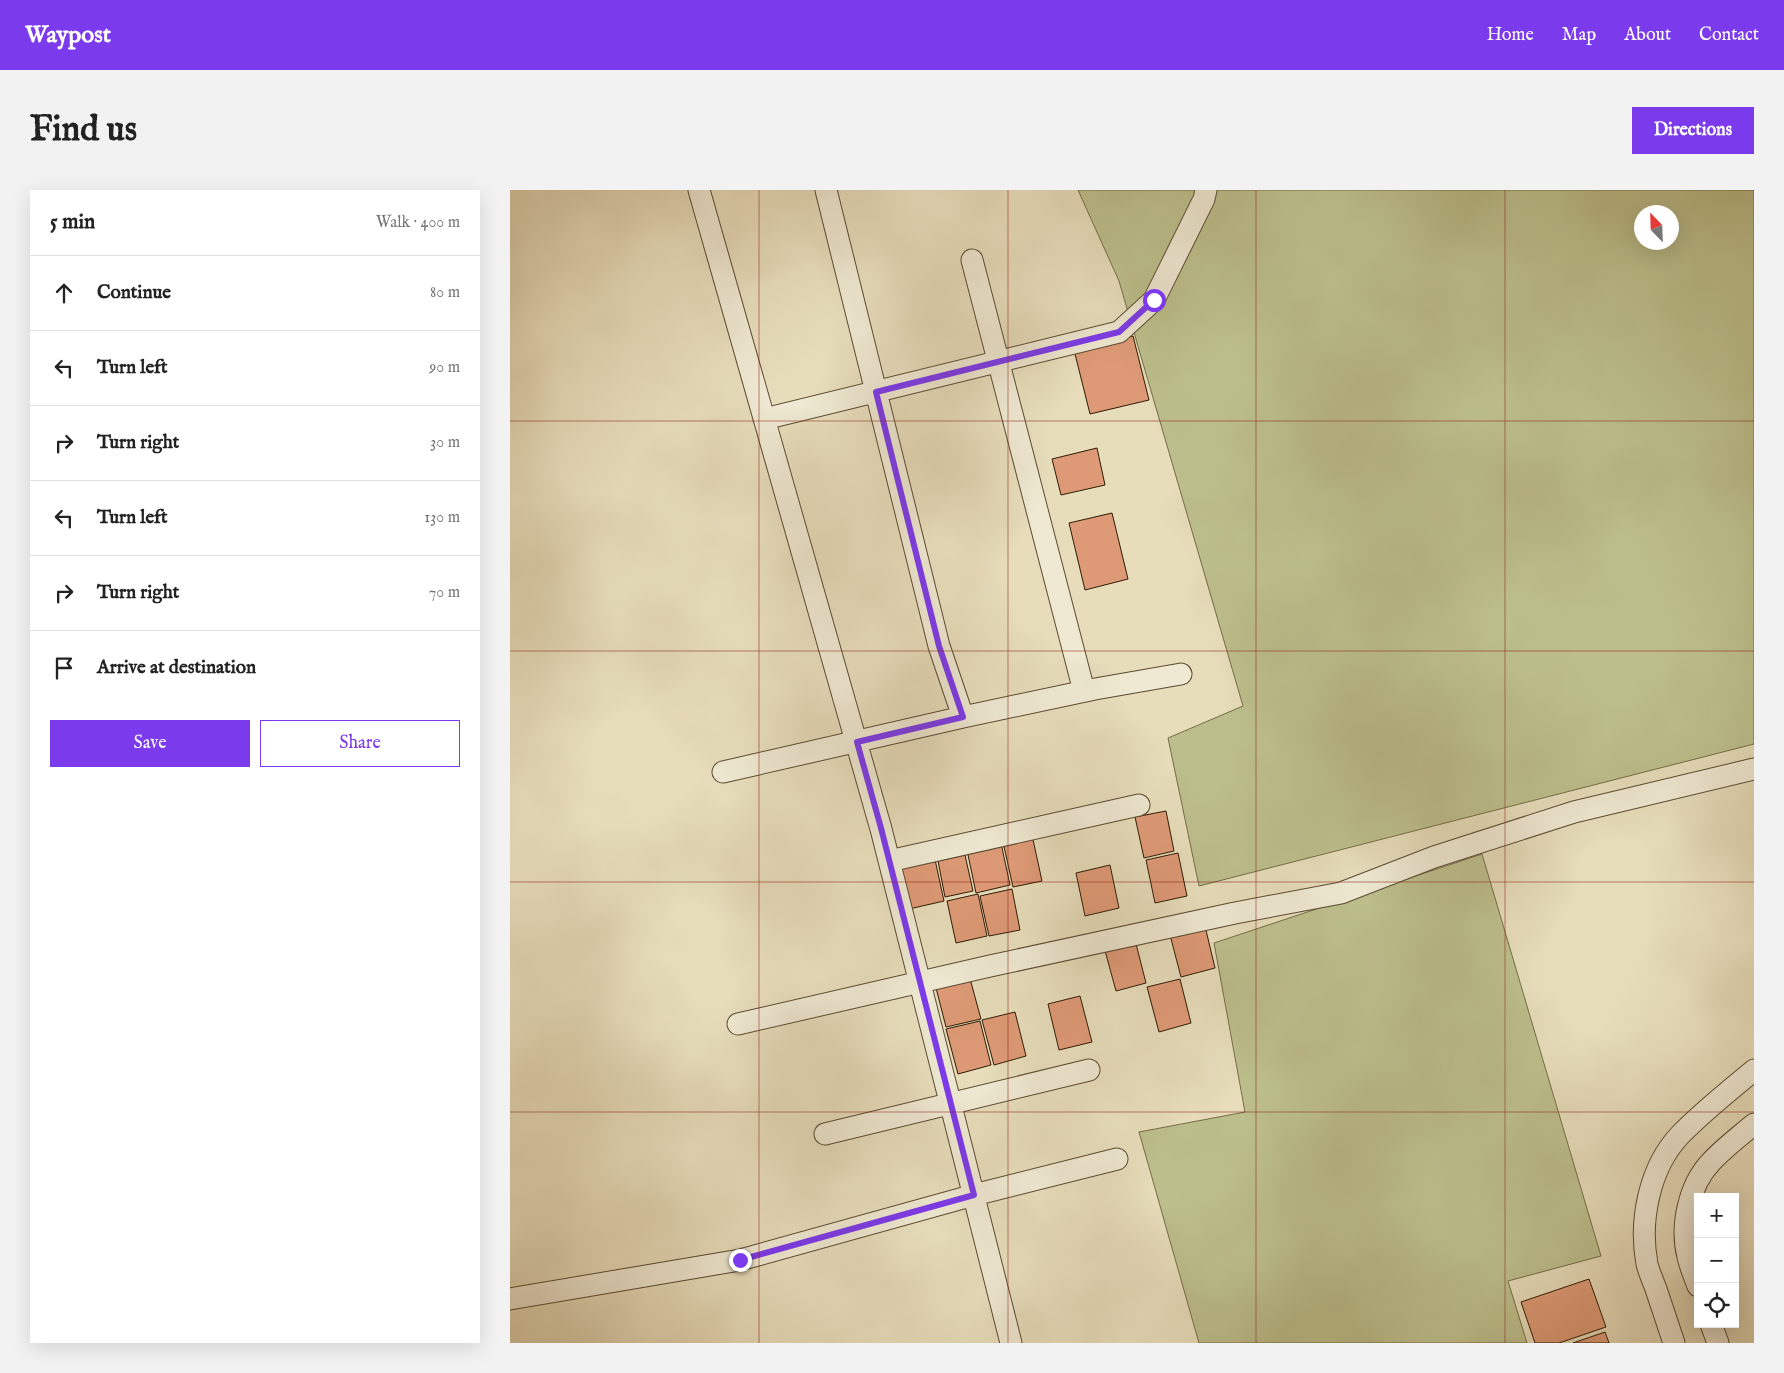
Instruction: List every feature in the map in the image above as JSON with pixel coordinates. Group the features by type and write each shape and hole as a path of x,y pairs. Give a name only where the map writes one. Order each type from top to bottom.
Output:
{"street":[{"path":"699,190 890,862 1011,1343"},
{"path":"826,190 939,646 963,717"},
{"path":"764,419 1119,332 1154,300 1204,199 1206,190"},
{"path":"972,260 1084,691"},
{"path":"723,772 1084,691 1181,674"},
{"path":"738,1024 920,981 1235,913 1341,893 1434,857 1574,812 1754,769"},
{"path":"890,862 1139,805"},
{"path":"825,1134 1089,1070"},
{"path":"1674,1343 1647,1266 1644,1242 1649,1195 1656,1174 1666,1154 1679,1136 1754,1070"},
{"path":"1697,1283 1687,1256 1685,1240 1689,1205 1694,1190 1710,1163 1754,1124"},
{"path":"510,1298 740,1260 974,1195 1117,1159"},
{"path":"1712,1328 1718,1343"}],"green space":[{"path":"1078,190 1754,190 1754,744 1199,886 1168,738 1243,706 1119,281"},
{"path":"1482,854 1601,1256 1508,1281 1527,1343 1199,1343 1139,1132 1245,1112 1214,943"}],"building":[{"path":"1133,336 1149,400 1090,414 1074,350"},
{"path":"1097,448 1105,485 1061,495 1052,459"},
{"path":"1112,513 1128,579 1085,590 1069,523"},
{"path":"1166,811 1174,851 1144,858 1135,817"},
{"path":"1032,835 1042,881 1013,887 1003,842"},
{"path":"1001,843 1010,885 976,893 967,850"},
{"path":"1178,853 1187,896 1155,903 1146,860"},
{"path":"934,855 944,901 909,909 899,863"},
{"path":"965,855 973,891 945,897 938,861"},
{"path":"1110,865 1119,908 1085,916 1076,873"},
{"path":"1012,889 1020,930 989,936 980,896"},
{"path":"978,894 987,936 956,943 947,901"},
{"path":"1205,926 1215,968 1181,977 1170,935"},
{"path":"1135,940 1146,983 1116,991 1104,947"},
{"path":"969,975 981,1019 946,1027 935,984"},
{"path":"1180,979 1191,1023 1159,1032 1147,987"},
{"path":"1080,996 1092,1042 1059,1050 1048,1004"},
{"path":"1015,1012 1026,1056 994,1065 982,1020"},
{"path":"980,1021 991,1065 958,1074 946,1029"},
{"path":"1589,1279 1606,1327 1559,1343 1535,1343 1521,1302"},
{"path":"1605,1332 1609,1343 1573,1343"}],"route":[{"path":"740,1260 974,1195 881,828 857,742 963,717 939,646 876,392 1119,332 1154,300"}]}
